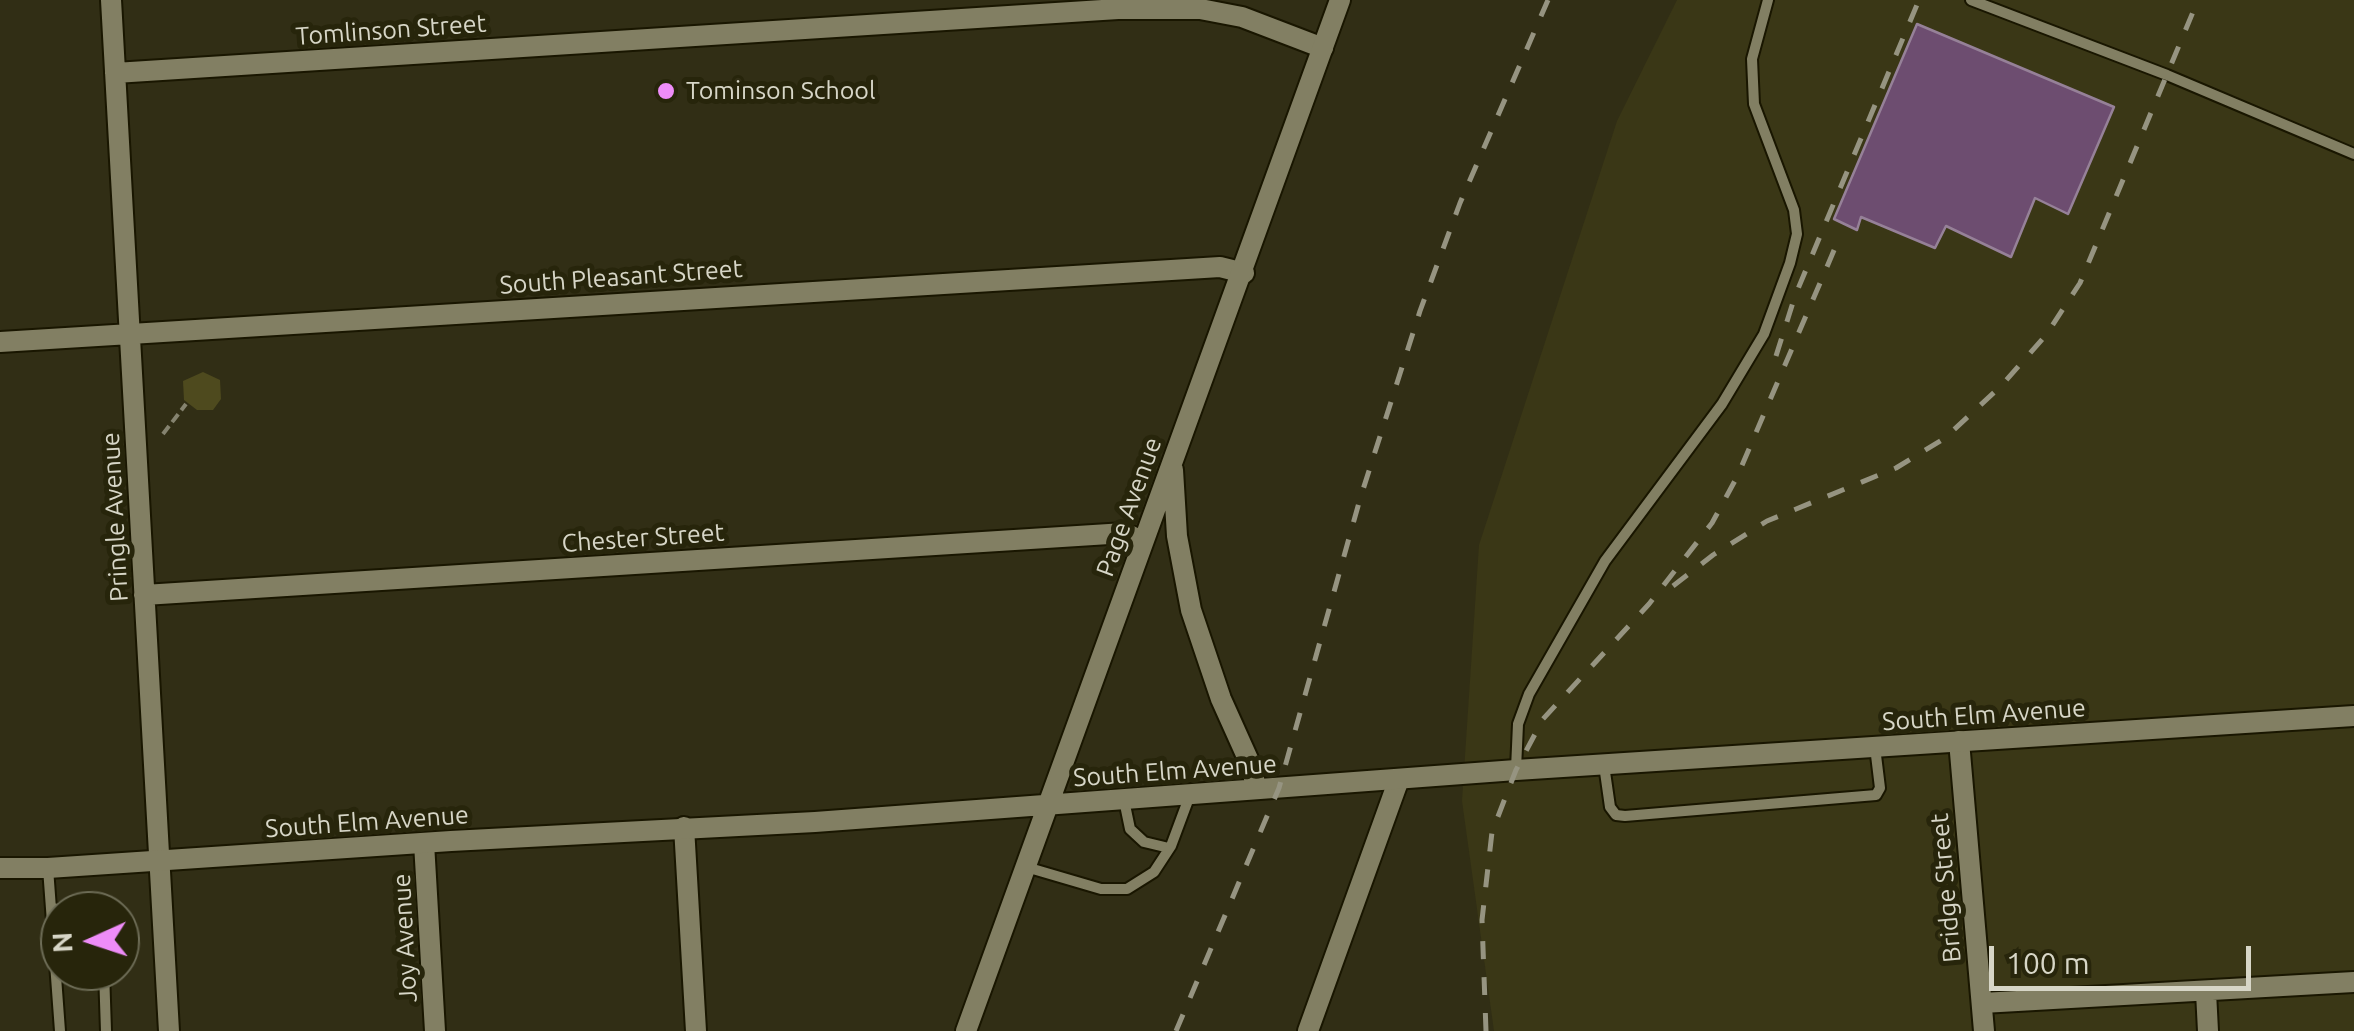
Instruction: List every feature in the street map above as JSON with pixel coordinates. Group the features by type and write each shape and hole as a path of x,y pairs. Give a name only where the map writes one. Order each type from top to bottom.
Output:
{"street":[{"name":"Pringle Avenue","path":"111,0 169,1031"},
{"name":"Page Avenue","path":"966,1031 1340,0"},
{"name":"Tomlinson Street","path":"115,73 1118,9 1200,8 1242,17 1323,48"},
{"name":"South Pleasant Street","path":"0,342 1201,268 1220,267 1244,273"},
{"path":"1172,461 1177,536 1191,610 1221,699 1252,768 1256,790"},
{"name":"Chester Street","path":"144,594 1124,533 1142,541"},
{"name":"South Elm Avenue","path":"0,868 1047,806 1516,770 2354,716"},
{"name":"Bridge Street","path":"1958,742 1984,1031"},
{"path":"1308,1031 1399,779"},
{"path":"684,827 696,1031"},
{"name":"Joy Avenue","path":"424,843 435,1031"},
{"path":"1982,1003 2354,982"},
{"path":"2206,992 2208,1031"}],"lane":[{"path":"1516,770 1518,724 1530,694 1605,561 1722,404 1764,334 1790,263 1797,234 1794,210 1754,104 1752,59 1768,0"},
{"path":"1971,0 2167,75 2354,154"},
{"path":"1604,765 1610,807 1616,814 1644,815 1876,795 1880,788 1876,747"},
{"path":"1026,868 1114,891 1140,883 1154,872 1169,848 1190,795"},
{"path":"1124,800 1130,829 1144,842 1169,848"},
{"path":"48,868 50,891"},
{"path":"57,991 60,1031"},
{"path":"105,991 106,1031"}],"path":[{"path":"162,434 186,404"}],"shaded area":[{"path":"1677,0 2354,0 2354,1031 1494,1031 1462,801 1479,545 1617,121"},
{"path":"203,372 220,380 221,399 213,410 197,410 184,400 183,381"}],"building":[{"path":"1917,24 2114,107 2068,214 2035,198 2011,257 1946,226 1935,248 1861,217 1857,230 1834,219"}],"railway":[{"path":"1176,1031 1279,788 1360,499 1420,311 1460,203 1548,0"},
{"path":"1776,356 1795,296 1919,0"},
{"path":"1673,586 1767,521 1896,468 1945,438 2001,386 2046,335 2080,283 2198,0"},
{"path":"1486,1031 1482,920 1492,832 1516,770 1543,719 1649,604 1712,523 1737,477 1841,234"}],"place":[{"name":"Tominson School","path":"666,91"}]}
